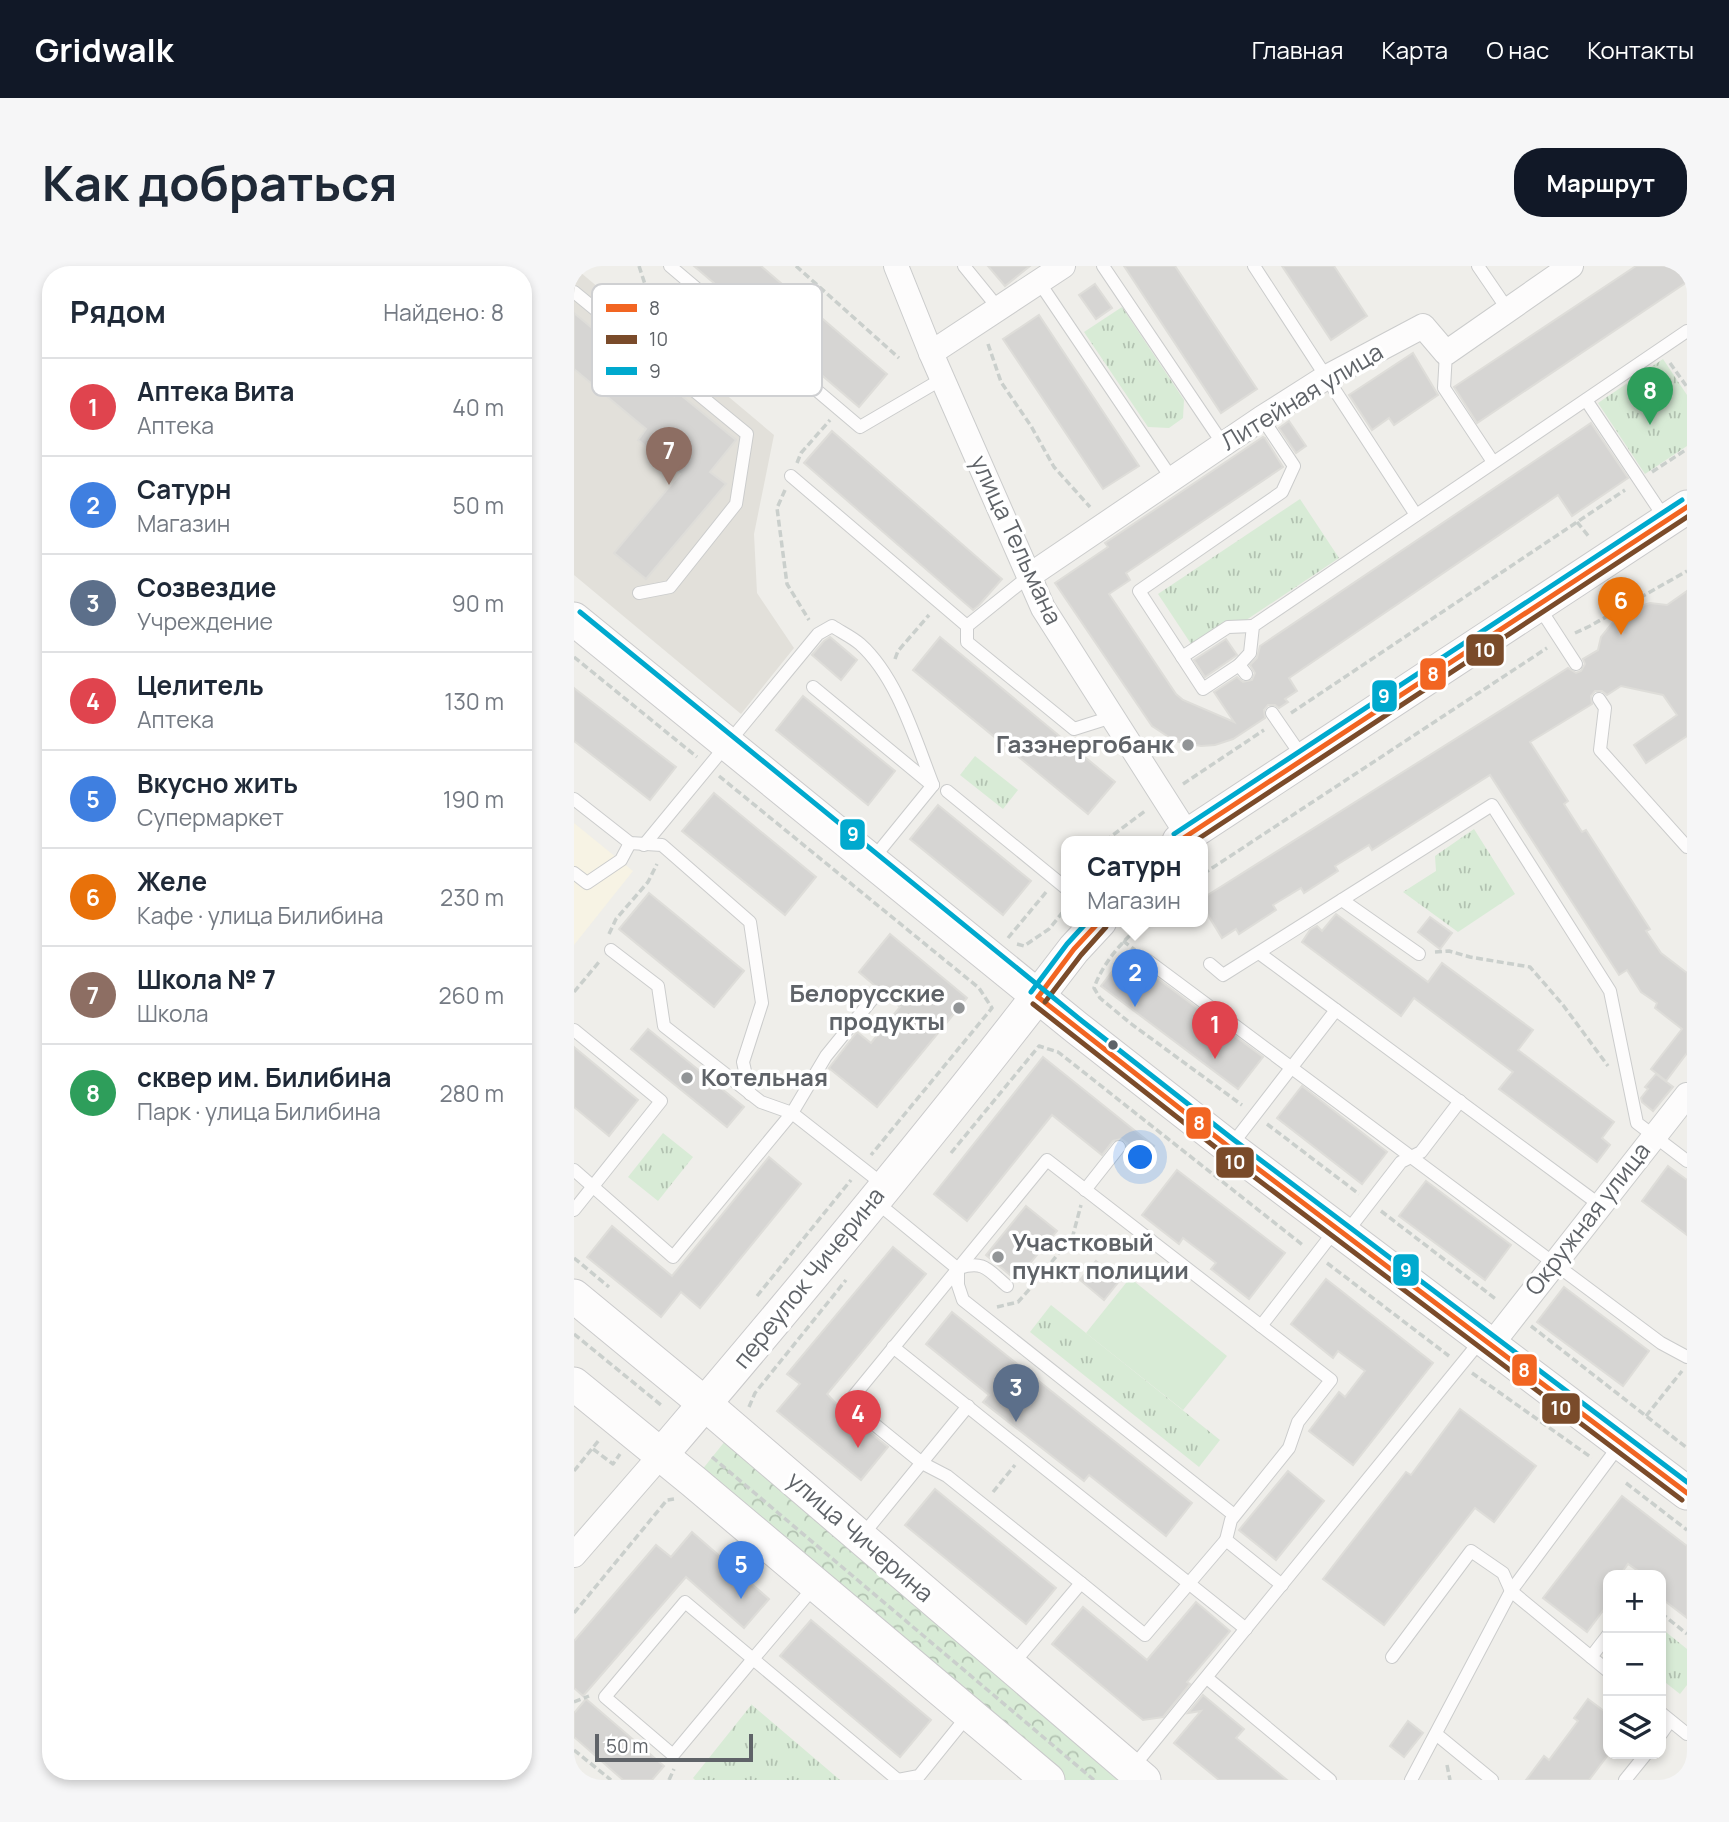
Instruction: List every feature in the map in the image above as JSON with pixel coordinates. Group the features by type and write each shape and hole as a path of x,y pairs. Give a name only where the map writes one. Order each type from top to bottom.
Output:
{"street":[{"name":"улица Тельмана","path":"896,266 931,354 1043,608 1163,797 1182,836"},
{"path":"931,354 1063,266"},
{"path":"1446,353 1571,266"},
{"name":"Литейная улица","path":"1029,576 1325,378 1423,326 1446,353"},
{"path":"1185,836 1677,514"},
{"path":"574,619 718,755 873,860 1038,997 1229,1147 1487,1342 1612,1454 1687,1493"},
{"name":"переулок Чичерина","path":"574,1555 705,1404 1094,927"},
{"name":"Окружная улица","path":"1487,1342 1554,1263 1687,1094"},
{"name":"улица Чичерина","path":"574,1296 705,1404 1138,1775"},
{"path":"574,1384 1048,1780"}],"lane":[{"path":"670,266 691,284"},
{"path":"964,266 990,315"},
{"path":"1103,266 1223,444"},
{"path":"1254,266 1416,515"},
{"path":"1478,266 1508,310"},
{"path":"1039,282 1172,479"},
{"path":"574,292 592,307"},
{"path":"1182,657 1228,627 1254,626 1687,331"},
{"path":"1446,353 1444,388 1493,462"},
{"path":"822,396 860,427 942,379"},
{"path":"639,593 670,587 736,504 747,434 701,396"},
{"path":"1586,400 1640,480 1677,514"},
{"path":"1254,626 1250,653 1242,670 1203,689 1139,591 1282,492 1293,466 1262,418"},
{"path":"791,476 967,626 967,642 1074,729 1112,717"},
{"path":"967,626 1029,576"},
{"path":"1538,606 1576,664"},
{"path":"644,845 818,634 832,626 860,645 887,677 933,785"},
{"path":"813,687 933,785"},
{"path":"1600,699 1605,708 1600,750 1687,847"},
{"path":"1275,717 1303,758"},
{"path":"873,860 933,785"},
{"path":"947,791 1061,884"},
{"path":"574,799 629,843 662,845 750,922 762,1003 743,1062 750,1094"},
{"path":"1210,964 1223,975 1492,805 1610,991 1637,1123 1687,1161"},
{"path":"574,873 587,883 621,860 629,843"},
{"path":"1342,900 1419,954"},
{"path":"611,950 658,986 664,1026 761,1102 792,1113 958,1269 958,1285 963,1300 1234,1515"},
{"path":"1259,953 1600,1205"},
{"path":"1147,960 1687,1360"},
{"path":"574,1170 673,1257 792,1113 826,1056 874,997"},
{"path":"1229,1147 1336,1010"},
{"path":"574,1030 661,1101 574,1210"},
{"path":"1261,1326 1316,1255 1342,1231 1401,1162 1421,1152 1460,1101"},
{"path":"1085,1190 1119,1147"},
{"path":"1047,1160 1331,1380 1298,1422 1289,1448 1234,1515 1226,1540 1145,1635 947,1476 922,1463 848,1403 958,1269 1047,1160"},
{"path":"958,1269 974,1264 982,1265 1007,1286"},
{"path":"1138,1775 1207,1678 1462,1365 1487,1342"},
{"path":"893,1347 1247,1629"},
{"path":"861,1538 968,1406"},
{"path":"1410,1780 1511,1591 1612,1454"},
{"path":"1226,1540 1282,1585"},
{"path":"1392,1657 1471,1550 1503,1573 1511,1591 1603,1667"},
{"path":"1011,1666 1081,1583"},
{"path":"816,1585 753,1659 673,1755 605,1697 685,1602 753,1659 898,1780 919,1776 969,1713"},
{"path":"1591,1657 1603,1641"},
{"path":"1207,1678 1330,1780"},
{"path":"1666,1717 1687,1734"},
{"path":"1436,1734 1492,1780"},
{"path":"1625,1780 1642,1759"}],"path":[{"path":"639,266 645,284"},
{"path":"796,266 816,284"},
{"path":"822,289 899,358"},
{"path":"990,315 1000,382 1031,426 1054,467 1083,501 1108,523"},
{"path":"1661,349 1687,387"},
{"path":"818,634 786,584 777,508 801,453 839,411"},
{"path":"1112,836 1275,717 1687,449"},
{"path":"1208,871 1560,639 1590,626 1687,571"},
{"path":"887,677 898,651 940,603"},
{"path":"574,657 718,755"},
{"path":"574,992 611,950 608,937 612,928 622,911 656,869 662,845"},
{"path":"1050,888 1008,938 1013,944 1024,946 1049,929 1061,914"},
{"path":"1419,954 1449,951 1530,967 1563,1005 1633,1098"},
{"path":"1140,1118 1462,1365 1612,1454 1687,1530"},
{"path":"978,1312 1018,1302 1035,1283 1073,1235 1085,1190"},
{"path":"574,1334 661,1405"},
{"path":"1646,1416 1687,1360"},
{"path":"574,1471 593,1449"},
{"path":"983,1505 1025,1452"},
{"path":"712,1457 1094,1780"},
{"path":"1666,1617 1687,1634"},
{"path":"574,1751 611,1780"}],"shaded area":[{"path":"574,267 594,284 592,284 592,396 728,396 774,435 754,534 757,593 794,648 741,714 574,575"},
{"path":"574,823 633,871 574,945"}],"green space":[{"path":"1122,307 1184,400 1183,418 1169,428 1148,427 1084,332"},
{"path":"1663,359 1687,395 1687,446 1645,474 1598,403"},
{"path":"1300,499 1339,558 1197,653 1158,594"},
{"path":"975,756 1018,790 1003,809 960,775"},
{"path":"1474,829 1515,894 1458,932 1403,892 1436,871 1435,856"},
{"path":"663,1133 693,1157 658,1201 628,1177"},
{"path":"1130,1278 1227,1356 1183,1410 1086,1333"},
{"path":"1051,1305 1220,1440 1199,1467 1030,1332"},
{"path":"734,1430 1144,1780 1046,1780 693,1481"},
{"path":"1666,1632 1687,1649 1687,1685 1680,1694 1666,1683"},
{"path":"752,1704 840,1780 695,1780 693,1778"}],"building":[{"path":"694,266 761,266 782,284 715,284"},
{"path":"988,266 1030,266 1005,286"},
{"path":"1124,266 1175,266 1257,389 1221,413"},
{"path":"1282,266 1334,266 1367,316 1331,340"},
{"path":"1636,266 1687,266 1687,282 1477,423 1454,387"},
{"path":"1095,284 1112,308 1096,319 1079,295"},
{"path":"574,313 592,328 592,384 574,369"},
{"path":"1039,315 1139,466 1103,489 1003,339"},
{"path":"822,318 887,374 859,407 822,375"},
{"path":"1413,353 1438,395 1394,425 1389,418 1372,430 1349,395"},
{"path":"606,396 682,396 736,440 710,472 726,484 646,579 614,553 680,474 638,440 646,429"},
{"path":"1289,421 1306,446 1296,453 1279,428"},
{"path":"1591,423 1628,478 1572,516 1558,495 1289,678 1297,691 1285,699 1288,702 1279,708 1268,705 1264,710 1265,718 1233,739 1215,745 1201,746 1175,741 1152,726 1055,583 1108,547 1105,543 1265,438 1283,467 1126,573 1130,580 1109,594 1176,694 1183,700 1234,722 1214,692 1237,677 1243,682 1252,680 1255,673 1250,665 1257,658 1260,646"},
{"path":"832,431 1002,579 973,610 804,463"},
{"path":"1687,591 1687,736 1646,763 1634,745 1677,715 1663,695 1621,686 1607,695 1602,691 1595,691 1591,696 1592,704 1530,742 1568,801 1564,804 1582,832 1586,830 1650,929 1646,931 1661,953 1687,973 1687,1053 1666,1081 1651,1069 1682,1029 1655,1008 1657,1003 1641,992 1627,970 1619,975 1490,775 1372,850 1369,845 1335,866 1338,871 1304,893 1301,888 1273,905 1276,910 1239,934 1236,929 1222,938 1208,915 1208,895 1568,668 1576,673 1581,671 1585,664 1583,659 1598,650 1601,637 1613,622 1631,609 1650,603 1667,605"},
{"path":"830,637 857,660 841,680 812,655"},
{"path":"940,637 1115,782 1088,814 913,670"},
{"path":"1226,639 1237,655 1205,677 1194,660"},
{"path":"574,688 676,767 650,800 574,741"},
{"path":"803,696 895,771 868,805 776,730"},
{"path":"714,793 816,877 785,915 682,831"},
{"path":"938,805 1031,881 1003,915 910,839"},
{"path":"649,893 744,971 714,1007 619,929"},
{"path":"1336,914 1428,982 1442,963 1533,1030 1518,1050 1614,1122 1602,1138 1610,1145 1597,1162 1499,1089 1513,1072 1414,998 1401,1016 1302,942 1310,930 1317,926 1322,931"},
{"path":"1430,917 1452,933 1440,949 1418,932"},
{"path":"890,934 967,998 877,1107 829,1068 857,1032 871,1043 900,1007 859,972"},
{"path":"1127,952 1138,960 1142,967 1263,1057 1238,1089 1101,986"},
{"name":"Котельная","path":"648,1029 744,1107 727,1127 631,1049"},
{"path":"574,1047 638,1100 609,1136 574,1107"},
{"path":"1043,1057 1154,1146 1141,1163 1126,1151 1127,1143 1121,1139 1113,1141 1102,1155 1052,1115 967,1221 934,1194"},
{"path":"1656,1074 1673,1087 1653,1111 1641,1098 1648,1089 1645,1087"},
{"path":"1302,1086 1387,1152 1362,1184 1277,1118"},
{"path":"769,1157 801,1184 700,1308 681,1292 661,1317 587,1257 612,1226 672,1276"},
{"path":"1668,1166 1687,1180 1687,1235 1642,1201"},
{"path":"1177,1170 1285,1253 1249,1299 1211,1269 1216,1263 1183,1238 1179,1244 1142,1215"},
{"path":"1426,1181 1511,1245 1485,1280 1399,1216"},
{"path":"1026,1206 1057,1231 1016,1280 986,1255"},
{"path":"893,1247 926,1274 827,1394 842,1410 888,1447 861,1480 777,1411 800,1384 787,1374"},
{"path":"1096,1261 1120,1280 1104,1300 1080,1280"},
{"path":"1326,1279 1433,1363 1353,1465 1309,1431 1339,1392 1345,1397 1365,1371 1338,1351 1333,1358 1291,1324"},
{"path":"1564,1287 1649,1351 1623,1386 1537,1322"},
{"path":"952,1312 1192,1503 1166,1536 1089,1475 1084,1481 983,1402 989,1395 926,1344"},
{"path":"1460,1409 1536,1466 1494,1522 1475,1508 1384,1625 1323,1579 1406,1472 1411,1475"},
{"path":"1288,1471 1324,1501 1276,1560 1239,1530"},
{"path":"935,1489 1056,1588 1026,1624 905,1525"},
{"path":"1622,1496 1687,1546 1687,1618 1666,1602 1666,1570 1637,1570 1628,1564 1624,1570 1603,1570 1603,1611 1587,1632 1543,1598"},
{"path":"692,1532 769,1599 744,1628 686,1577 583,1696 574,1688 574,1641 656,1545 671,1557"},
{"path":"1196,1602 1230,1631 1187,1682 1190,1684 1163,1717 1143,1720 1052,1644 1083,1607 1147,1660"},
{"path":"811,1620 931,1720 900,1757 780,1656"},
{"path":"1203,1695 1244,1729 1236,1738 1287,1780 1219,1780 1174,1743 1201,1711 1188,1713"},
{"path":"586,1699 664,1766 652,1780 623,1780 574,1737 574,1713"},
{"path":"1588,1699 1603,1710 1605,1759 1589,1780 1526,1780 1544,1756 1549,1760 1578,1721 1574,1718"},
{"path":"1408,1721 1423,1733 1404,1757 1390,1746"}],"transit line":[{"name":"9","path":"1174,834 1682,500"},
{"name":"8","path":"1187,836 1687,507"},
{"name":"10","path":"1203,836 1687,517"},
{"name":"9","path":"580,612 1082,1021 1234,1140 1687,1482"},
{"name":"9","path":"1031,992 1083,927"},
{"name":"8","path":"1038,997 1094,927"},
{"name":"10","path":"1045,1002 1106,927"},
{"name":"8","path":"1038,997 1229,1147 1687,1493"},
{"name":"10","path":"1033,1004 1224,1154 1682,1500"}],"place":[{"name":"сквер им. Билибина","path":"1650,425"},
{"name":"Школа № 7","path":"669,485"},
{"name":"Желе","path":"1621,635"},
{"name":"Газэнергобанк","path":"1188,745"},
{"name":"Сатурн","path":"1135,1007"},
{"name":"Белорусские продукты","path":"959,1008"},
{"name":"Аптека Вита","path":"1215,1059"},
{"name":"Котельная","path":"687,1078"},
{"name":"Участковый пункт полиции","path":"998,1257"},
{"name":"Созвездие","path":"1016,1422"},
{"name":"Целитель","path":"858,1448"},
{"name":"Вкусно жить","path":"741,1599"}]}
